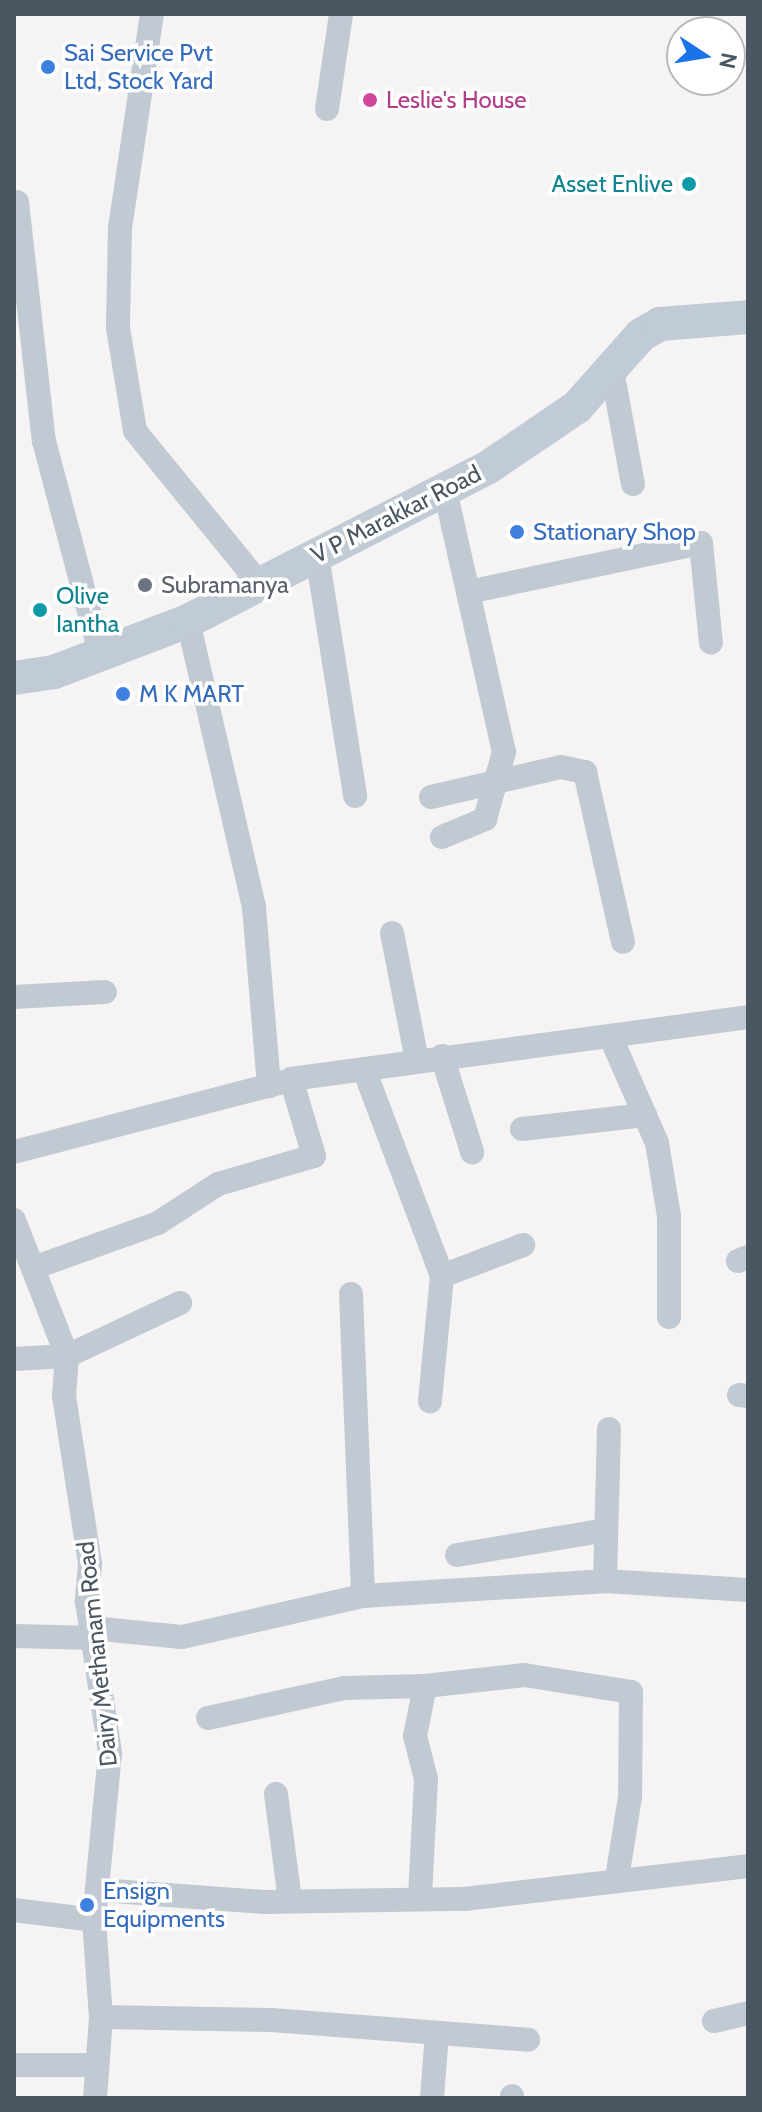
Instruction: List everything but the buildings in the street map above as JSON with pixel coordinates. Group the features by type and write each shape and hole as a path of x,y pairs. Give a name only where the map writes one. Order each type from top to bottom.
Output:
{"street":[{"path":"152,14 120,229 118,328 135,431 258,582"},
{"path":"327,109 341,14"},
{"path":"17,202 44,441 100,653"},
{"name":"V P Marakkar Road","path":"14,678 100,653 188,621 258,582 445,490 577,407 660,324 748,317"},
{"path":"612,370 633,484"},
{"path":"442,837 485,819 499,781 504,752 445,490"},
{"path":"468,592 701,543 711,643"},
{"path":"317,555 355,796"},
{"path":"33,1268 158,1223 218,1184 314,1156 280,1083 254,907 188,621"},
{"path":"431,797 561,767 585,772 623,942"},
{"path":"392,933 417,1061"},
{"path":"14,997 105,992"},
{"path":"14,1152 280,1083 365,1072 535,1041 612,1040 748,1017"},
{"path":"612,1040 645,1115 669,1216 669,1317"},
{"path":"442,1056 472,1152"},
{"path":"365,1072 442,1276 430,1401"},
{"path":"522,1129 645,1115"},
{"name":"Dairy Methanam Road","path":"14,1220 67,1356 64,1396 82,1481 93,1633 110,1753 100,1890 94,1920 101,2017 95,2098"},
{"path":"442,1276 523,1245"},
{"path":"351,1294 363,1596"},
{"path":"14,1359 67,1356 180,1303"},
{"path":"605,1581 609,1429"},
{"path":"457,1555 606,1530"},
{"path":"14,1636 93,1633 182,1637 363,1596 605,1581 748,1590"},
{"path":"208,1718 344,1688 425,1686 524,1675 631,1692 630,1797 617,1878"},
{"path":"420,1899 426,1779 415,1736 425,1686"},
{"path":"276,1794 290,1901"},
{"path":"100,1890 290,1901 420,1899 528,1894 617,1878 748,1866"},
{"path":"14,1910 94,1920"},
{"path":"714,2021 748,2013"},
{"path":"101,2017 528,2040"},
{"path":"432,2098 437,2033"},
{"path":"14,2065 97,2065"}],"place":[{"name":"Sai Service Pvt Ltd, Stock Yard","path":"48,67"},
{"name":"Leslie's House","path":"370,100"},
{"name":"Asset Enlive","path":"689,184"},
{"name":"Stationary Shop","path":"517,532"},
{"name":"Subramanya","path":"145,585"},
{"name":"Olive Iantha","path":"40,610"},
{"name":"M K MART","path":"123,694"},
{"name":"Ensign Equipments","path":"87,1905"}]}
